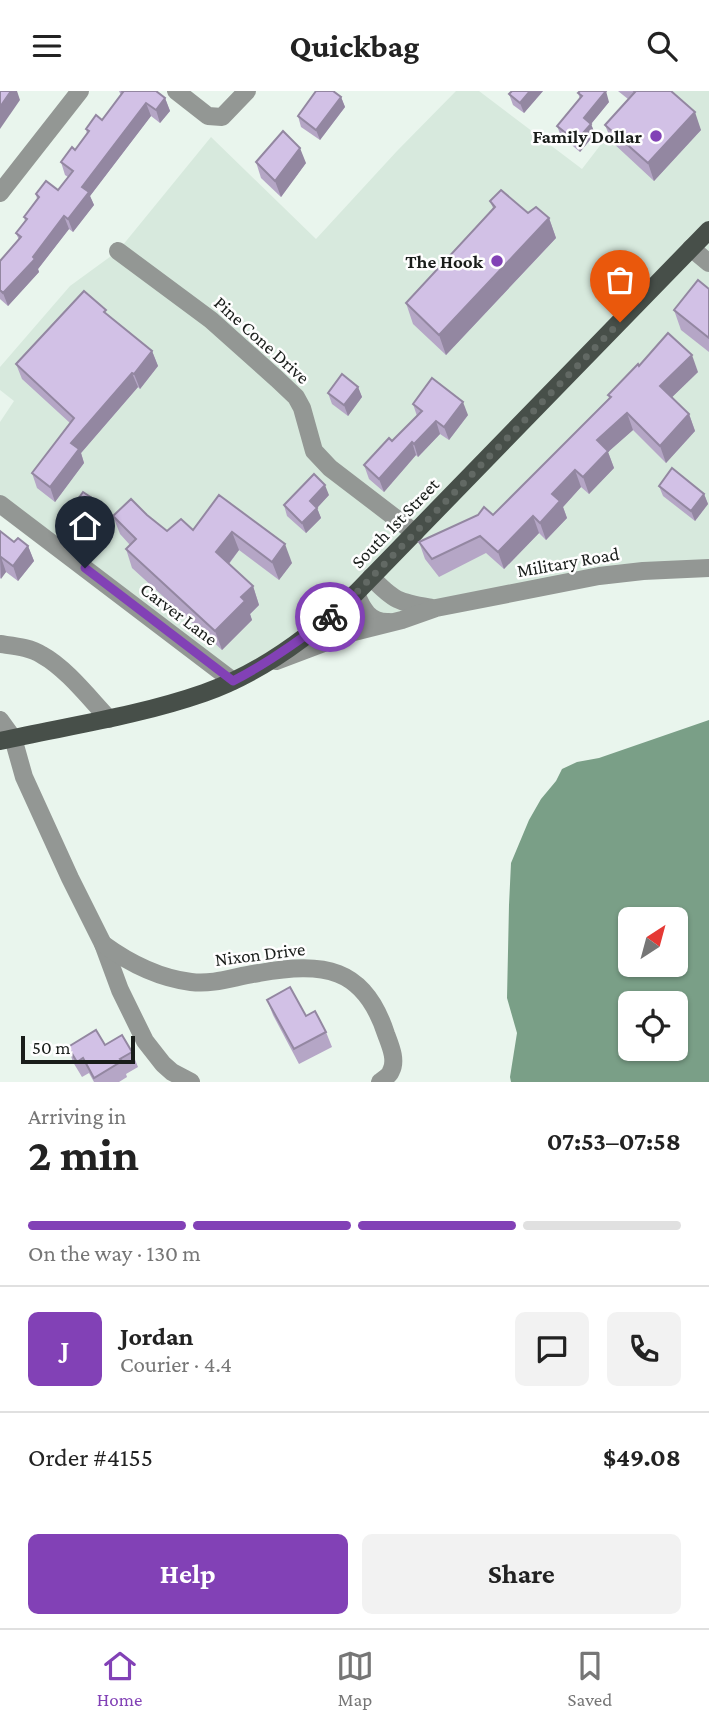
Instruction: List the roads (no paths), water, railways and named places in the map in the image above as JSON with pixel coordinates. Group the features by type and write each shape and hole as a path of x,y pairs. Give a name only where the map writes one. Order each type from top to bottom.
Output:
{"main road":[{"name":"South 1st Street","path":"6,740 153,709 205,693 260,667 309,634 356,593 709,230"}],"street":[{"path":"0,193 80,91"},
{"path":"176,91 208,116 222,117 247,91"},
{"path":"691,248 709,263"},
{"name":"Pine Cone Drive","path":"118,251 211,320 296,397 302,408 314,451 331,468 415,533"},
{"name":"Carver Lane","path":"0,503 233,681"},
{"name":"Military Road","path":"260,667 350,633 436,608 599,576 709,568"},
{"name":"Military Road","path":"371,577 400,602 436,608"},
{"name":"Military Road","path":"356,593 361,609 375,621 385,623 402,620"},
{"path":"0,645 22,647 42,654 66,674 109,719"},
{"path":"0,720 6,740 103,944 120,990 151,1051 172,1072 191,1082"},
{"name":"Nixon Drive","path":"103,944 122,958 149,971 191,982 213,982 258,973 306,968 338,973 364,991 382,1021 393,1063 391,1071 380,1082"}],"place":[{"name":"Family Dollar","path":"656,136"},
{"name":"The Hook","path":"497,261"}]}
